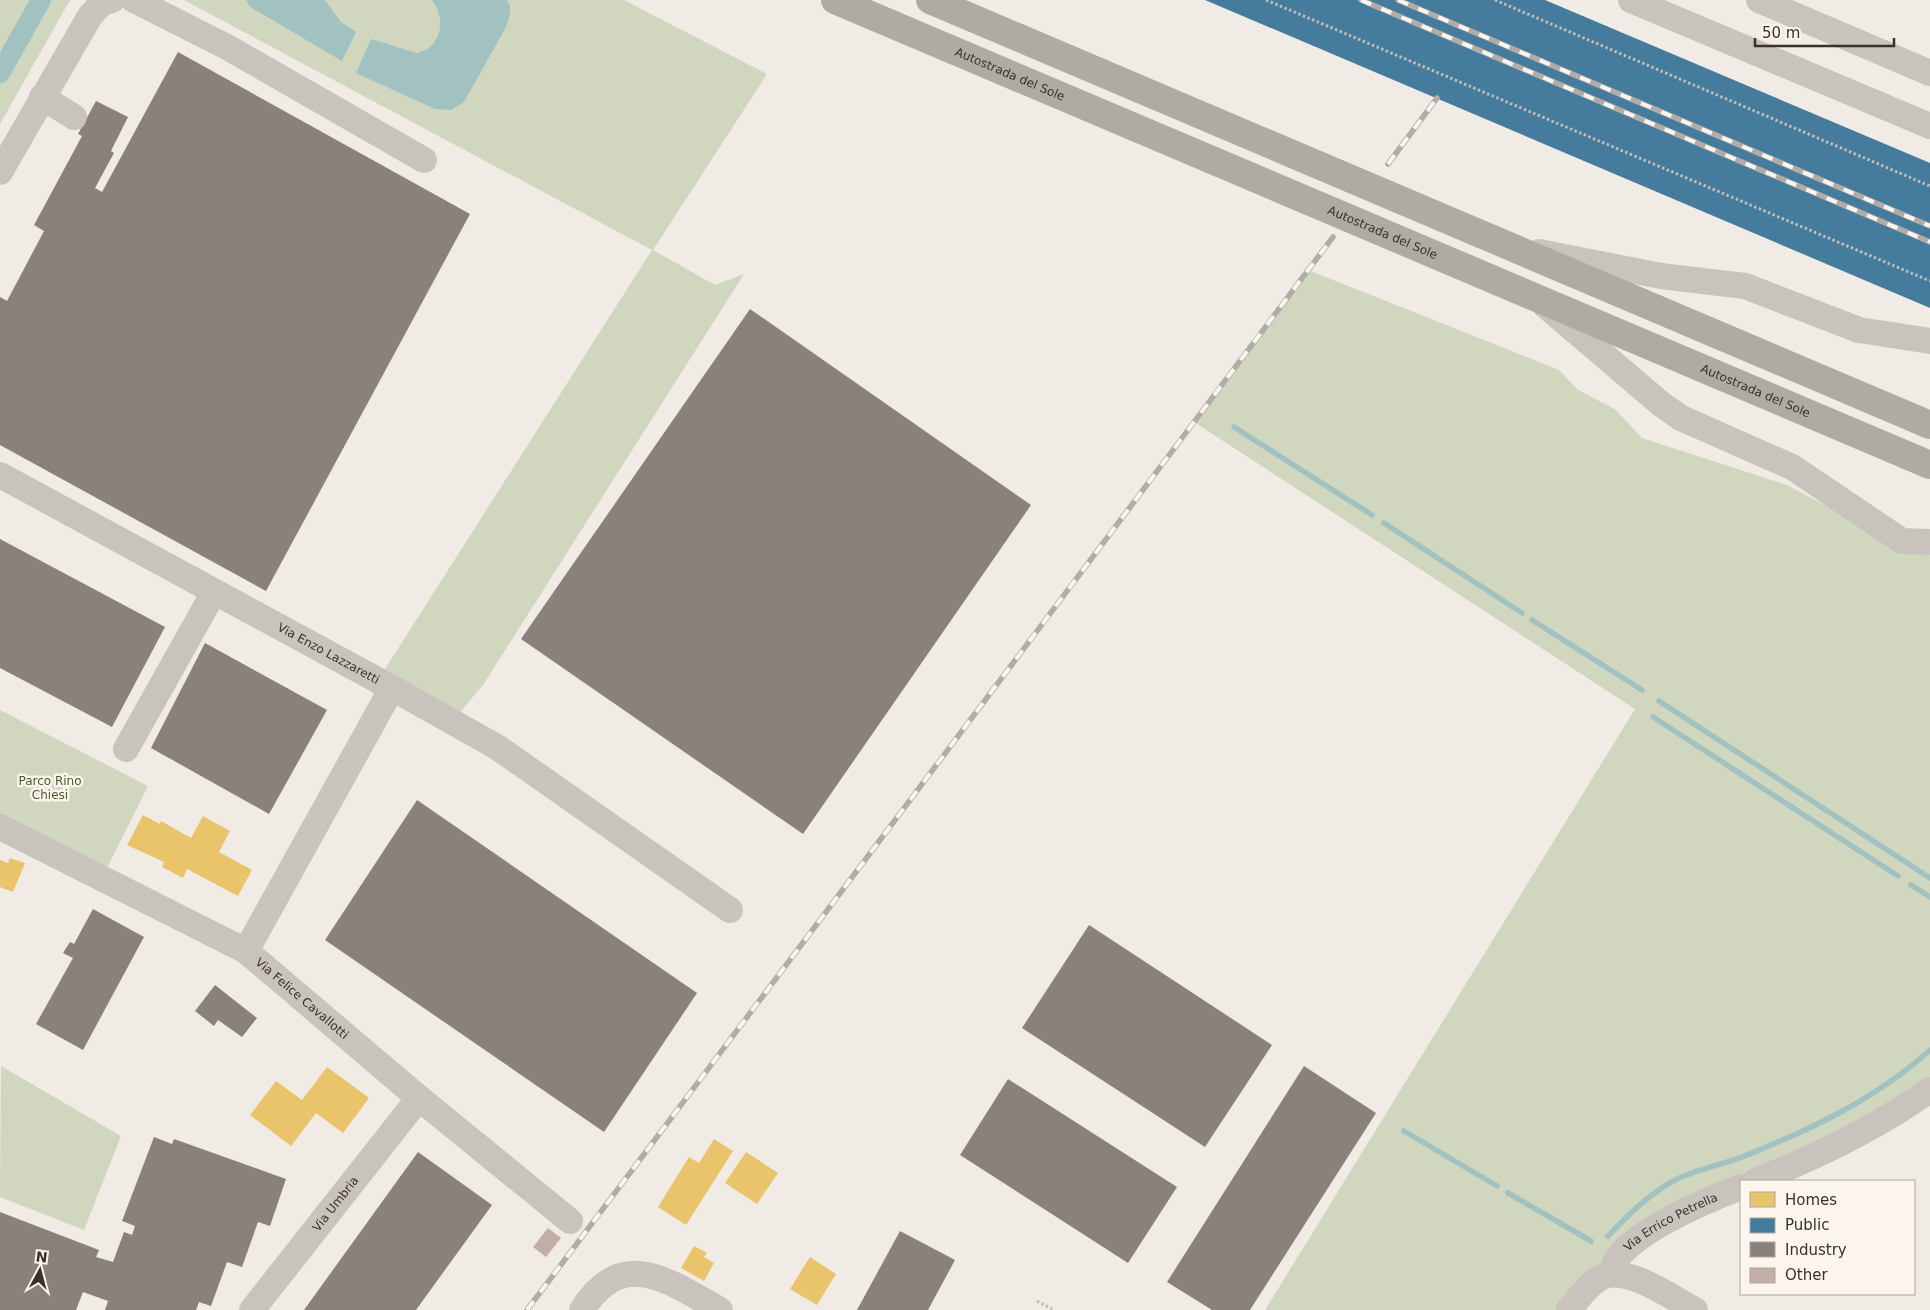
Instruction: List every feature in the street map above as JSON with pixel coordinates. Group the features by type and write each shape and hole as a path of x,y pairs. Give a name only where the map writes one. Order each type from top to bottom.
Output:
{"highway":[{"name":"Autostrada del Sole","path":"835,0 1930,465"},
{"path":"930,0 1930,425"}],"street":[{"path":"0,172 90,16 102,3 112,0"},
{"path":"134,0 227,47 424,160"},
{"path":"1631,0 1930,126"},
{"path":"1759,0 1930,73"},
{"path":"42,97 74,117"},
{"path":"1509,246 1661,276 1745,286 1859,330 1930,341"},
{"path":"1536,298 1661,404 1681,418 1792,467 1902,541 1930,542"},
{"name":"Via Enzo Lazzaretti","path":"0,475 392,688 246,951"},
{"path":"126,749 214,592"},
{"path":"392,688 497,747 730,910"},
{"name":"Via Felice Cavallotti","path":"0,827 246,951 419,1098 570,1221"},
{"path":"1757,1180 1855,1136 1894,1115 1930,1090"},
{"name":"Via Umbria","path":"252,1310 419,1098"},
{"name":"Via Errico Petrella","path":"1569,1310 1592,1283 1612,1273 1612,1268 1620,1256 1656,1227 1704,1202 1740,1187"},
{"path":"582,1310 599,1289 614,1278 637,1272 662,1278 720,1310"},
{"path":"1612,1273 1633,1278 1695,1310"}],"path":[{"path":"1266,0 1930,281"},
{"path":"1495,0 1930,186"},
{"path":"1037,1302 1054,1310"}],"green space":[{"path":"0,0 70,0 0,124"},
{"path":"184,0 624,0 767,74 653,250 715,285 744,274 483,685 460,712 378,680 652,250"},
{"path":"1308,270 1559,370 1577,389 1616,410 1642,438 1787,485 1901,545 1930,545 1930,1090 1748,1180 1740,1180 1740,1184 1703,1202 1569,1310 1265,1310 1635,709 1194,422"},
{"name":"Parco Rino Chiesi","path":"0,710 148,786 106,870 0,815"},
{"path":"1,1066 121,1136 84,1230 0,1197"}],"water":[{"path":"246,0 325,0 341,22 356,32 342,61 250,7"},
{"path":"432,0 507,0 510,6 506,27 464,102 451,110 435,109 356,73 371,39 417,53 431,46 436,40 440,28 440,17"}],"building: Homes":[{"path":"143,815 160,824 161,821 191,838 203,816 230,831 219,852 252,870 238,896 187,869 183,878 162,867 164,862 127,845"},
{"path":"10,858 25,863 13,892 0,887 0,860 8,863"},
{"path":"327,1067 369,1098 343,1133 316,1113 291,1146 250,1115 276,1081 302,1100"},
{"path":"714,1139 733,1151 686,1225 658,1207 689,1157 699,1163"},
{"path":"746,1152 778,1173 757,1204 725,1183"},
{"path":"694,1246 707,1253 704,1257 714,1263 704,1281 681,1268"},
{"path":"810,1257 836,1274 817,1305 790,1289"}],"building: Public":[{"path":"1205,0 1545,0 1930,163 1930,308"}],"building: Industry":[{"path":"178,52 470,214 266,591 0,445 0,297 7,301 44,231 34,225 82,136 78,134 96,101 128,117 111,151 114,153 95,188 102,192"},
{"path":"750,309 1031,505 803,834 521,639"},
{"path":"0,539 165,627 112,727 0,668"},
{"path":"205,643 327,710 269,814 151,748"},
{"path":"417,800 697,993 604,1132 325,940"},
{"path":"93,909 144,937 83,1050 36,1024 73,958 63,953 70,942 74,944"},
{"path":"1089,925 1272,1045 1205,1147 1022,1028"},
{"path":"215,985 257,1018 242,1037 218,1020 214,1026 195,1011"},
{"path":"1304,1066 1376,1113 1250,1310 1212,1310 1167,1282"},
{"path":"1008,1079 1177,1187 1128,1263 960,1155"},
{"path":"154,1137 172,1144 174,1139 286,1179 270,1226 258,1222 242,1267 227,1262 211,1306 199,1302 196,1310 105,1310 108,1301 83,1292 76,1310 0,1310 0,1212 99,1250 96,1257 113,1262 124,1232 132,1235 135,1226 122,1221"},
{"path":"418,1152 492,1205 416,1310 304,1310"},
{"path":"900,1231 955,1260 928,1310 857,1310"}],"building: Other":[{"path":"548,1228 561,1238 546,1257 533,1247"}],"waterway":[{"path":"0,73 41,0"},
{"path":"1234,427 1372,515"},
{"path":"1384,523 1522,613"},
{"path":"1532,620 1642,690"},
{"path":"1659,701 1930,878"},
{"path":"1653,717 1898,876"},
{"path":"1911,885 1930,897"},
{"path":"1608,1236 1648,1198 1675,1180 1747,1155 1843,1111 1888,1083 1930,1050"},
{"path":"1404,1131 1497,1186"},
{"path":"1508,1193 1591,1241"}],"railway":[{"path":"1361,0 1930,242"},
{"path":"1398,0 1930,226"},
{"path":"1388,164 1437,98"},
{"path":"527,1310 1333,237"}]}
